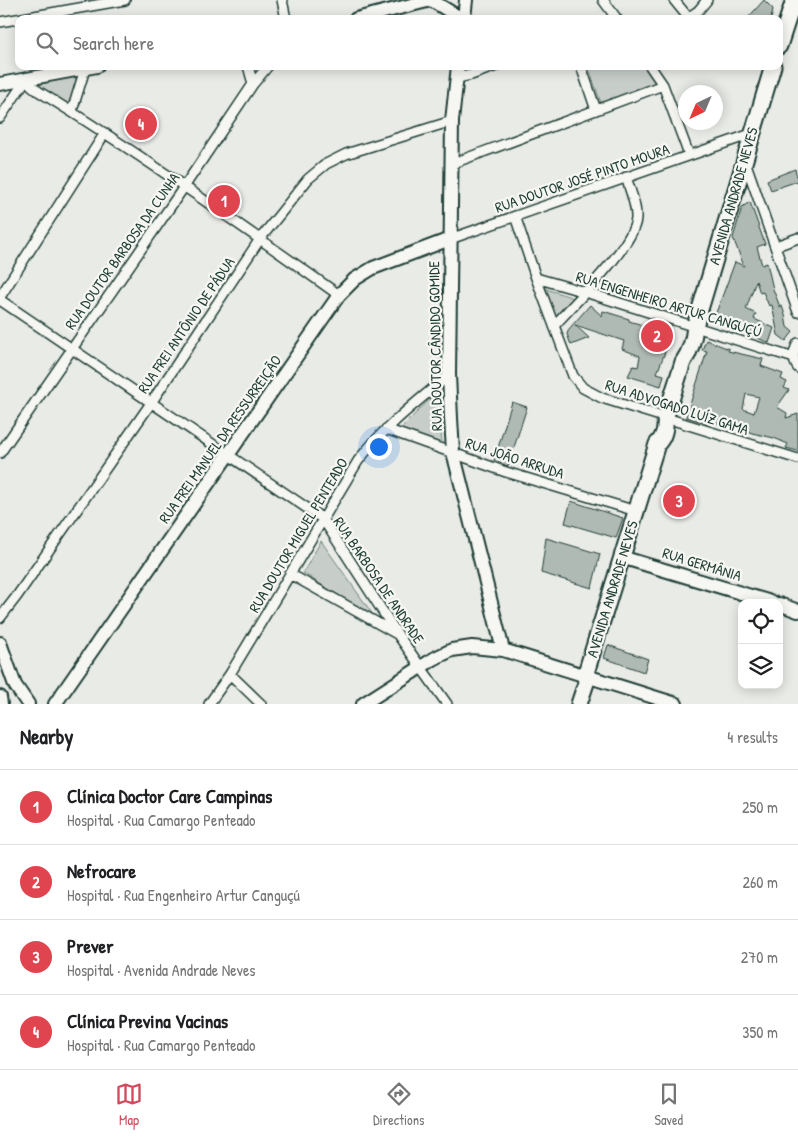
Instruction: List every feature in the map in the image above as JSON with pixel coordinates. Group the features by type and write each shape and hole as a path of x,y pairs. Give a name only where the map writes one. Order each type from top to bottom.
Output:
{"main road":[{"path":"783,32 792,1"},
{"name":"AVENIDA ANDRADE NEVES","path":"579,704 586,683 585,676 657,444 655,439 661,423 665,419 683,362 687,356 751,134 772,70"},
{"name":"AVENIDA ANDRADE NEVES","path":"575,704 580,681 585,676"}],"street":[{"path":"37,15 125,0"},
{"path":"282,0 285,15"},
{"path":"372,15 431,0 456,15"},
{"path":"464,15 466,0"},
{"path":"603,0 614,15"},
{"path":"674,0 686,15"},
{"path":"690,15 697,12 707,0"},
{"path":"0,22 15,19"},
{"path":"0,84 74,70"},
{"path":"72,111 90,70"},
{"path":"249,70 253,84"},
{"name":"RUA DOUTOR BARBOSA DA CUNHA","path":"0,453 253,84 265,70"},
{"path":"458,72 471,75 485,70"},
{"path":"582,70 596,110"},
{"path":"653,70 663,85 689,155"},
{"name":"RUA DOUTOR CÂNDIDO GOMIDE","path":"458,72 452,121 450,238 449,375 453,452 503,650"},
{"path":"28,78 34,88 105,133 339,295"},
{"path":"1,116 28,78"},
{"path":"451,164 663,85"},
{"path":"0,101 1,116"},
{"name":"RUA FREI ANTÔNIO DE PÁDUA","path":"0,618 151,403 260,239 308,179 326,164 346,154 452,121"},
{"path":"0,298 105,133"},
{"name":"RUA DOUTOR JOSÉ PINTO MOURA","path":"450,238 751,134"},
{"path":"745,160 798,312"},
{"path":"554,326 585,292 631,235 636,218 636,210 626,177"},
{"path":"735,190 745,190 758,195"},
{"name":"RUA ADVOGADO LUÍZ GAMA","path":"515,216 573,376 583,388 602,398 665,419 798,459"},
{"name":"RUA FREI MANUEL DA RESSURREIÇÃO","path":"55,704 339,295 355,279 373,268 450,238"},
{"path":"776,246 798,238"},
{"name":"RUA ENGENHEIRO ARTUR CANGUÇÚ","path":"536,278 794,358"},
{"name":"RUA BARBOSA DE ANDRADE","path":"0,298 322,520 398,635 447,704"},
{"path":"798,343 794,353 798,368"},
{"name":"RUA DOUTOR MIGUEL PENTEADO","path":"209,704 230,674 358,461 370,445 386,429 449,375"},
{"name":"RUA JOÃO ARRUDA","path":"386,429 506,472 636,511"},
{"name":"RUA GERMÂNIA","path":"621,557 761,599"},
{"path":"290,574 398,635"},
{"path":"783,605 797,610"},
{"path":"0,643 15,685 28,704"},
{"path":"363,704 420,666 452,650 472,647 503,650 676,704"},
{"path":"230,674 261,704"},
{"path":"0,697 1,704"}],"shaded area":[{"path":"589,70 647,70 656,83 601,103"},
{"path":"77,76 70,109 32,86"},
{"path":"546,289 574,298 555,316"},
{"path":"438,391 442,444 399,430"},
{"path":"321,541 376,619 303,573"}],"building":[{"path":"764,0 773,9 772,15 751,15"},
{"path":"795,169 798,181 771,190 767,180"},
{"path":"750,202 765,244 757,247 762,265 767,263 773,289 780,307 782,306 787,327 793,332 786,341 778,335 772,305 769,306 763,292 760,293 756,281 746,309 756,314 754,319 774,328 769,343 753,336 754,334 738,331 713,321 735,262 744,266 733,238 742,207"},
{"path":"590,305 602,316 603,311 670,333 657,373 664,375 661,386 628,376 633,366 638,367 640,356 622,349 624,341 575,325 589,338 571,345 567,334 569,329"},
{"path":"706,340 729,349 728,351 763,359 761,366 783,374 781,379 787,382 784,388 789,390 777,407 787,413 786,418 798,414 798,451 786,448 788,444 774,438 722,425 711,420 709,424 686,417 707,351 702,350","holes":["746,394 759,397 754,413 743,409"]},
{"path":"512,402 527,407 508,466 494,461"},
{"path":"571,501 623,518 616,538 565,523"},
{"path":"546,538 600,554 592,588 541,573"},
{"path":"608,645 648,659 644,672 604,658"}],"place":[{"name":"Clínica Previna Vacinas","path":"141,124"},
{"name":"Clínica Doctor Care Campinas","path":"224,201"},
{"name":"Nefrocare","path":"657,336"},
{"name":"Prever","path":"679,501"}]}
